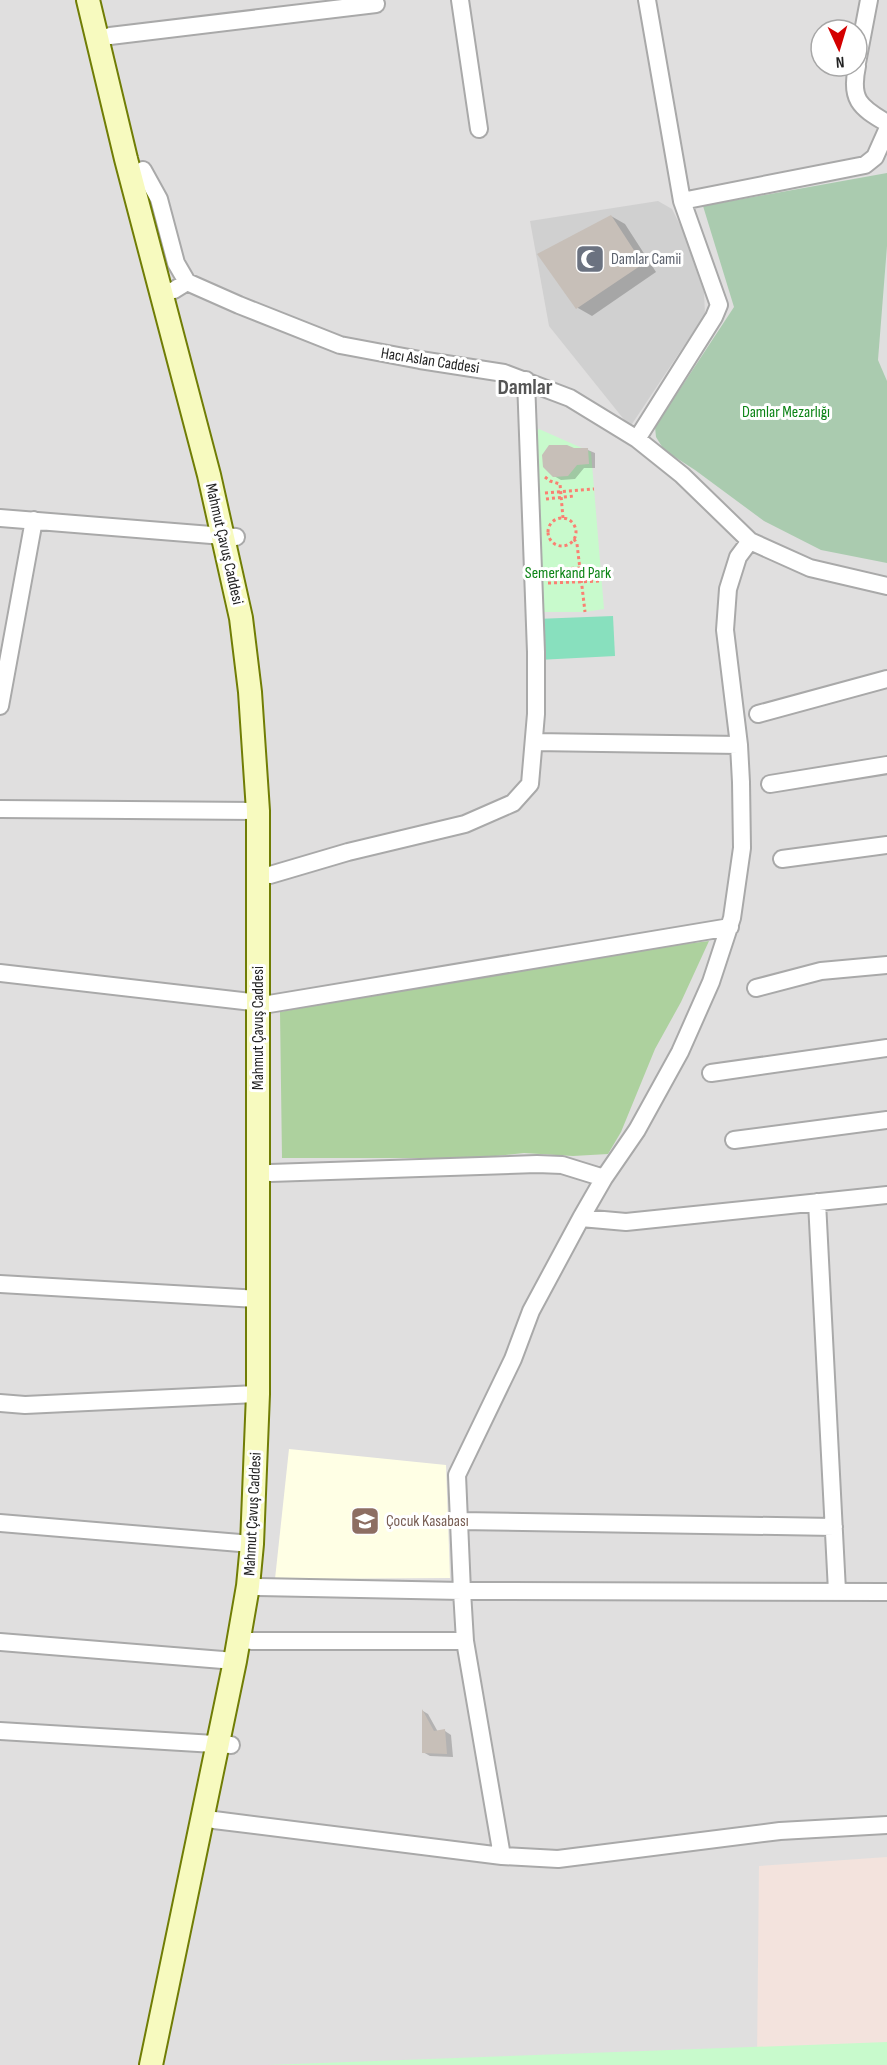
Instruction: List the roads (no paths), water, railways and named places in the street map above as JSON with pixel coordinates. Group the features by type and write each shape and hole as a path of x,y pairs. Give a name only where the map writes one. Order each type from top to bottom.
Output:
{"main road":[{"name":"Mahmut Çavuş Caddesi","path":"87,0 229,537 250,692 258,811 264,1003 258,1394 252,1544 248,1586 224,1744 151,2065"},
{"path":"101,0 144,170 181,286 229,537 258,647 265,715 271,822 264,1003 270,1173 267,1446 262,1547 250,1641 224,1744 214,1820 165,2065"}],"street":[{"path":"460,0 479,129"},
{"path":"637,439 714,317 719,305 682,201 647,0"},
{"path":"865,18 868,0"},
{"path":"110,36 291,7 376,4"},
{"path":"854,78 855,96 862,106 887,123"},
{"path":"682,201 865,165 875,157 887,130"},
{"name":"Hacı Aslan Caddesi","path":"181,286 239,305 340,345 504,373 570,398 637,439 682,475 750,541 810,568 887,586"},
{"path":"270,875 348,852 465,825 513,804 530,784 536,714 535,583 539,496 531,462 526,380"},
{"path":"0,518 229,537"},
{"path":"0,706 3,669 34,520"},
{"path":"501,1856 465,1641 457,1476 513,1359 531,1311 604,1178 637,1130 680,1052 711,982 732,918 742,849 739,746 725,630 728,589 738,557 750,541"},
{"path":"758,714 887,679"},
{"path":"534,742 739,746"},
{"path":"770,784 887,765"},
{"path":"0,809 258,811"},
{"path":"782,859 887,845"},
{"path":"0,973 264,1003 729,927"},
{"path":"756,987 821,971 887,965"},
{"path":"711,1073 887,1048"},
{"path":"735,1140 887,1120"},
{"path":"270,1173 537,1164 562,1165 604,1178"},
{"path":"581,1218 626,1222 887,1195"},
{"path":"817,1202 837,1591"},
{"path":"0,1284 258,1299"},
{"path":"0,1403 25,1405 258,1394"},
{"path":"459,1521 834,1527"},
{"path":"0,1523 252,1544"},
{"path":"258,1587 462,1591 887,1592"},
{"path":"250,1641 465,1641"},
{"path":"0,1642 235,1661"},
{"path":"0,1731 224,1744"},
{"path":"214,1820 501,1856 558,1859 780,1831 887,1825"}],"place":[{"name":"Damlar Camii","path":"590,259"},
{"name":"Çocuk Kasabası","path":"365,1521"}],"district":[{"name":"Damlar","path":"525,387"}],"park label":[{"name":"Damlar Mezarlığı","path":"786,412"},
{"name":"Semerkand Park","path":"568,573"}]}
